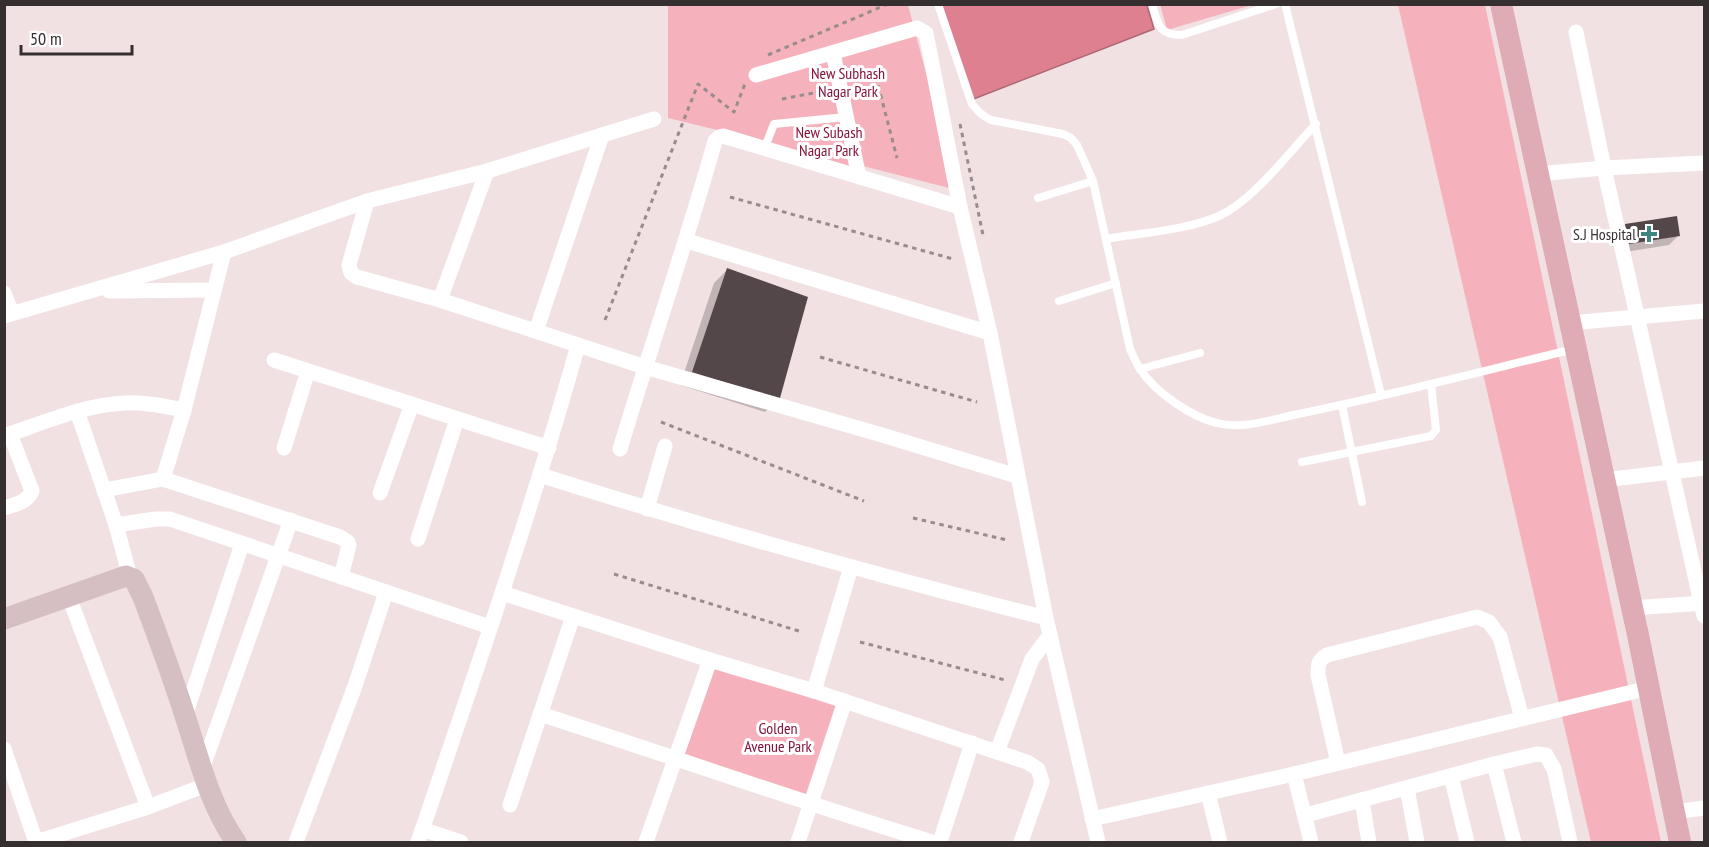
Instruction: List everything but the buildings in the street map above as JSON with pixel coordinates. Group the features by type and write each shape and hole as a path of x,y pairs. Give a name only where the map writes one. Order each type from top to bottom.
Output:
{"main road":[{"path":"1501,4 1536,174 1632,608 1680,843"}],"street":[{"path":"756,75 917,28 926,33 960,207 990,333 1046,618 1098,843"},
{"path":"1576,32 1671,472 1704,607 1632,608"},
{"path":"833,53 859,177"},
{"path":"4,292 8,314 224,252 366,201 487,171 654,119"},
{"path":"536,331 602,135"},
{"path":"620,449 687,241 717,138 723,136 765,147 960,207"},
{"path":"1536,174 1704,163"},
{"path":"440,300 487,171"},
{"path":"366,201 349,261 351,273 357,277 440,300 645,367 1017,476"},
{"path":"687,241 990,333"},
{"path":"163,479 184,410 224,252"},
{"path":"94,291 214,290"},
{"path":"1570,322 1704,311"},
{"path":"461,843 420,836 549,448 578,345"},
{"path":"274,360 549,448"},
{"path":"284,448 308,371"},
{"path":"4,508 28,498 32,491 8,435 77,411 124,403 144,403 184,410"},
{"path":"380,493 412,404"},
{"path":"77,411 116,525 130,577"},
{"path":"418,539 457,419"},
{"path":"646,509 665,446"},
{"path":"1604,480 1704,468"},
{"path":"540,475 646,509 851,567 1046,618"},
{"path":"104,490 163,479 340,537 349,545 340,577"},
{"path":"116,525 170,519 490,627"},
{"path":"4,749 36,843 148,807 204,777 291,520"},
{"path":"185,716 242,544"},
{"path":"814,691 851,567"},
{"path":"4,618 126,576 137,582 185,716 204,777 236,843"},
{"path":"296,843 356,686 386,592"},
{"path":"502,593 814,691 1027,762 1038,769 1042,782 1021,843"},
{"path":"69,597 148,807"},
{"path":"510,805 573,616"},
{"path":"1338,762 1318,675 1318,662 1327,655 1478,617 1489,622 1500,637 1522,718"},
{"path":"997,752 1032,659 1050,634"},
{"path":"646,843 710,660"},
{"path":"1092,819 1294,774 1649,688"},
{"path":"798,843 845,702"},
{"path":"540,714 932,843"},
{"path":"940,843 972,743"},
{"path":"1306,815 1537,754 1546,755 1554,769 1570,843"},
{"path":"1494,764 1514,843"},
{"path":"1294,774 1306,815 1311,843"},
{"path":"1450,776 1467,843"},
{"path":"1407,788 1417,843"},
{"path":"1208,793 1220,843"},
{"path":"1362,801 1369,843"},
{"path":"1674,812 1704,808"}],"lane":[{"path":"938,4 972,104 977,111 983,117 991,120 1050,130 1071,138 1077,145 1093,181 1130,349 1140,369 1151,382 1192,414 1217,423 1241,425 1342,405 1576,348"},
{"path":"1152,4 1157,23 1166,34 1172,35 1182,35 1276,4"},
{"path":"1285,4 1381,395"},
{"path":"765,147 774,124 846,117"},
{"path":"1106,239 1201,223 1220,216 1250,194 1316,123"},
{"path":"1038,198 1093,181"},
{"path":"1059,301 1116,283"},
{"path":"1140,369 1200,353"},
{"path":"1302,462 1428,438 1436,430 1431,384"},
{"path":"1342,405 1362,502"}],"path":[{"path":"876,78 897,158"},
{"path":"782,99 824,91"},
{"path":"730,197 953,260"},
{"path":"820,357 977,402"},
{"path":"661,422 864,501"},
{"path":"913,518 1007,540"},
{"path":"614,574 802,632"},
{"path":"860,642 1005,680"}],"green space":[{"path":"1160,4 1252,5 1167,30"},
{"name":"New Subhash Nagar Park","path":"668,5 908,5 957,190 855,164 856,171 766,142 668,118"},
{"path":"1398,5 1485,5 1661,842 1591,842"},
{"name":"Golden Avenue Park","path":"711,661 843,703 811,802 683,759"}],"shaded area":[{"path":"936,5 1147,5 1154,29 971,100"}],"place":[{"name":"S.J Hospital","path":"1649,234"}],"park label":[{"name":"New Subash Nagar Park","path":"829,141"}]}
